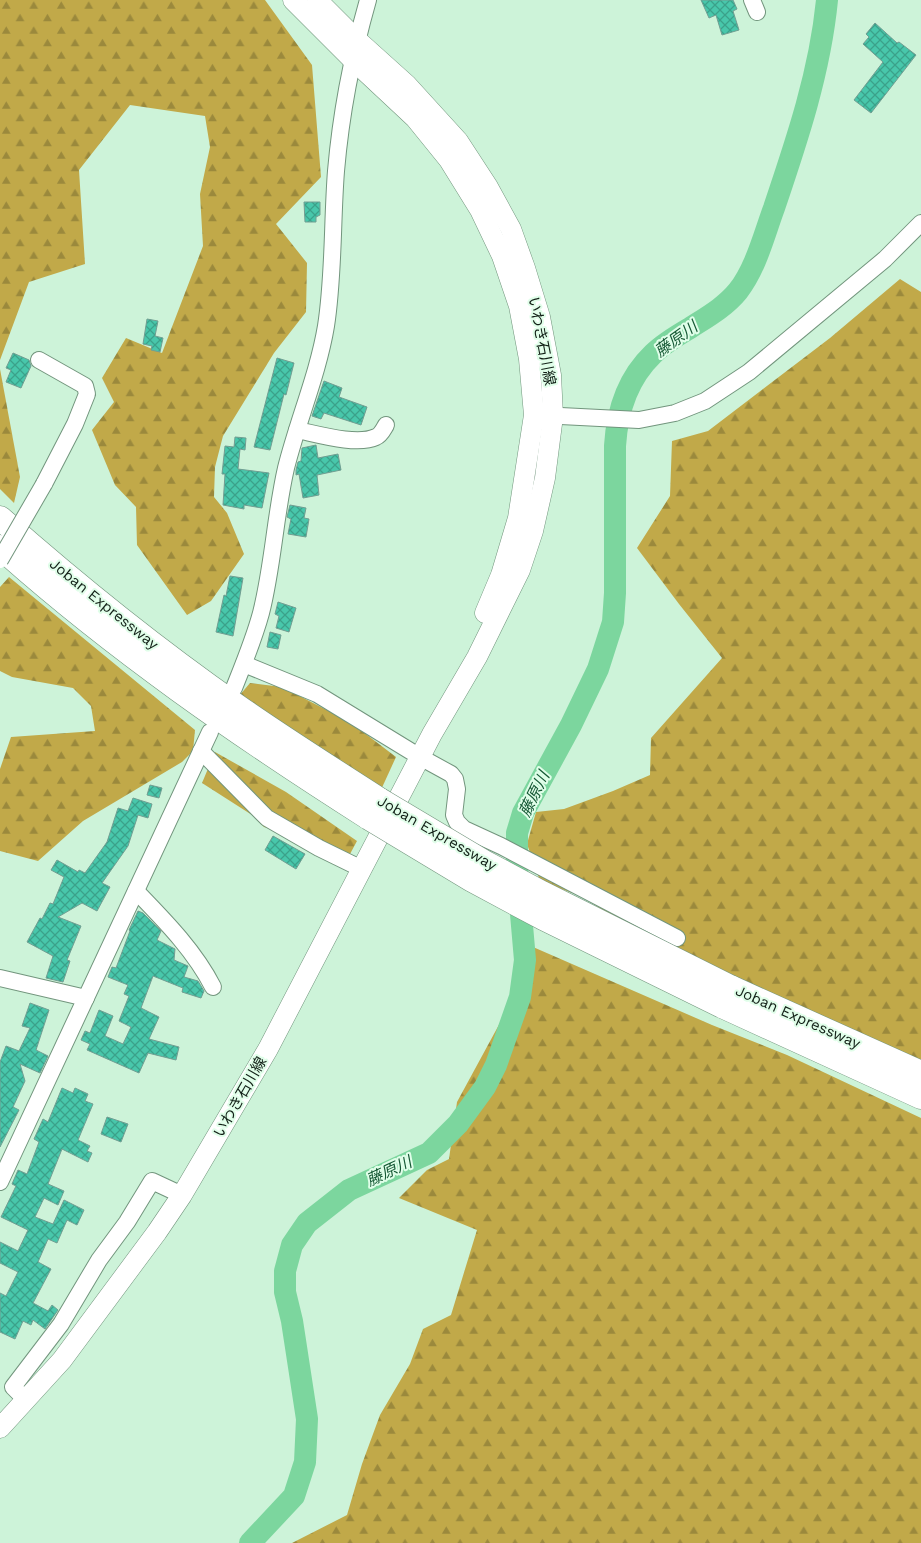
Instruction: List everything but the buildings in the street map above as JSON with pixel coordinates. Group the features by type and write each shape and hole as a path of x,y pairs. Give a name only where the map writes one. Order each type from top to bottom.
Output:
{"highway":[{"name":"Joban Expressway","path":"0,518 122,621 374,809"},
{"name":"Joban Expressway","path":"0,547 111,640 174,688 293,770 534,888 726,996 921,1097"},
{"name":"Joban Expressway","path":"726,996 921,1073"}],"main road":[{"name":"いわき石川線","path":"293,0 352,60 415,118 450,160 480,210 502,256 520,306 529,359 544,415"},
{"name":"いわき石川線","path":"0,1428 62,1360 152,1239 182,1195 268,1049 432,734 501,574 518,518 544,415 551,375 540,316 511,229 488,187 458,141 407,85 357,40 317,0"}],"street":[{"path":"234,688 261,612 285,475 296,430 320,354 326,326 336,171 342,111 352,60 368,0"},
{"path":"544,415 639,420 674,412 704,401 749,372 886,259 921,223"},
{"path":"0,560 44,484 75,424 87,394 85,386 39,360"},
{"path":"296,430 353,440 364,440 376,437 382,433 386,425"},
{"path":"244,664 317,694 420,758 451,774 455,779 457,789 454,815 464,830 501,846 676,938"},
{"path":"0,1182 210,732"},
{"path":"202,751 267,818 318,848 362,869"},
{"path":"136,891 170,926 206,973 212,987"},
{"path":"0,978 86,998"},
{"path":"26,1400 13,1387 61,1324 99,1260 127,1222 152,1181 182,1195"}],"green space":[{"path":"0,0 265,0 312,65 321,177 276,224 307,263 306,312 274,353 223,436 215,467 214,497 227,513 244,554 211,601 187,615 137,545 136,507 115,485 92,430 114,402 102,378 126,338 162,353 203,246 200,194 210,147 205,116 130,105 79,170 85,264 29,282 0,360"},
{"path":"900,279 921,292 921,1063 669,954 583,897 540,881 527,844 536,812 564,809 650,775 651,738 722,658 637,548 670,496 672,441 708,431 830,338"},
{"path":"0,369 20,477 14,503 0,489"},
{"path":"9,577 195,730 193,751 182,762 83,821 38,861 0,851 0,769 11,737 95,731 91,706 73,688 12,677 0,671 0,587"},
{"path":"250,683 282,687 350,722 396,757 380,792 239,696"},
{"path":"215,752 286,792 357,841 350,854 264,827 252,815 202,783"},
{"path":"533,947 712,1025 787,1055 921,1118 921,1543 292,1543 347,1515 362,1464 380,1415 410,1364 423,1329 451,1315 477,1230 399,1198 427,1170 449,1159 457,1102 501,1021"}],"waterway":[{"name":"藤原川","path":"250,1543 294,1496 305,1462 307,1419 292,1321 285,1292 285,1271 292,1245 307,1223 349,1190 429,1153 458,1124 485,1087 496,1065 520,997 525,960 517,868 517,833 523,813 571,725 598,669 613,622 615,593 615,446 621,408 625,396 644,363 666,343 709,316 727,302 738,291 750,272 774,208 806,106 819,53 827,0"}]}
